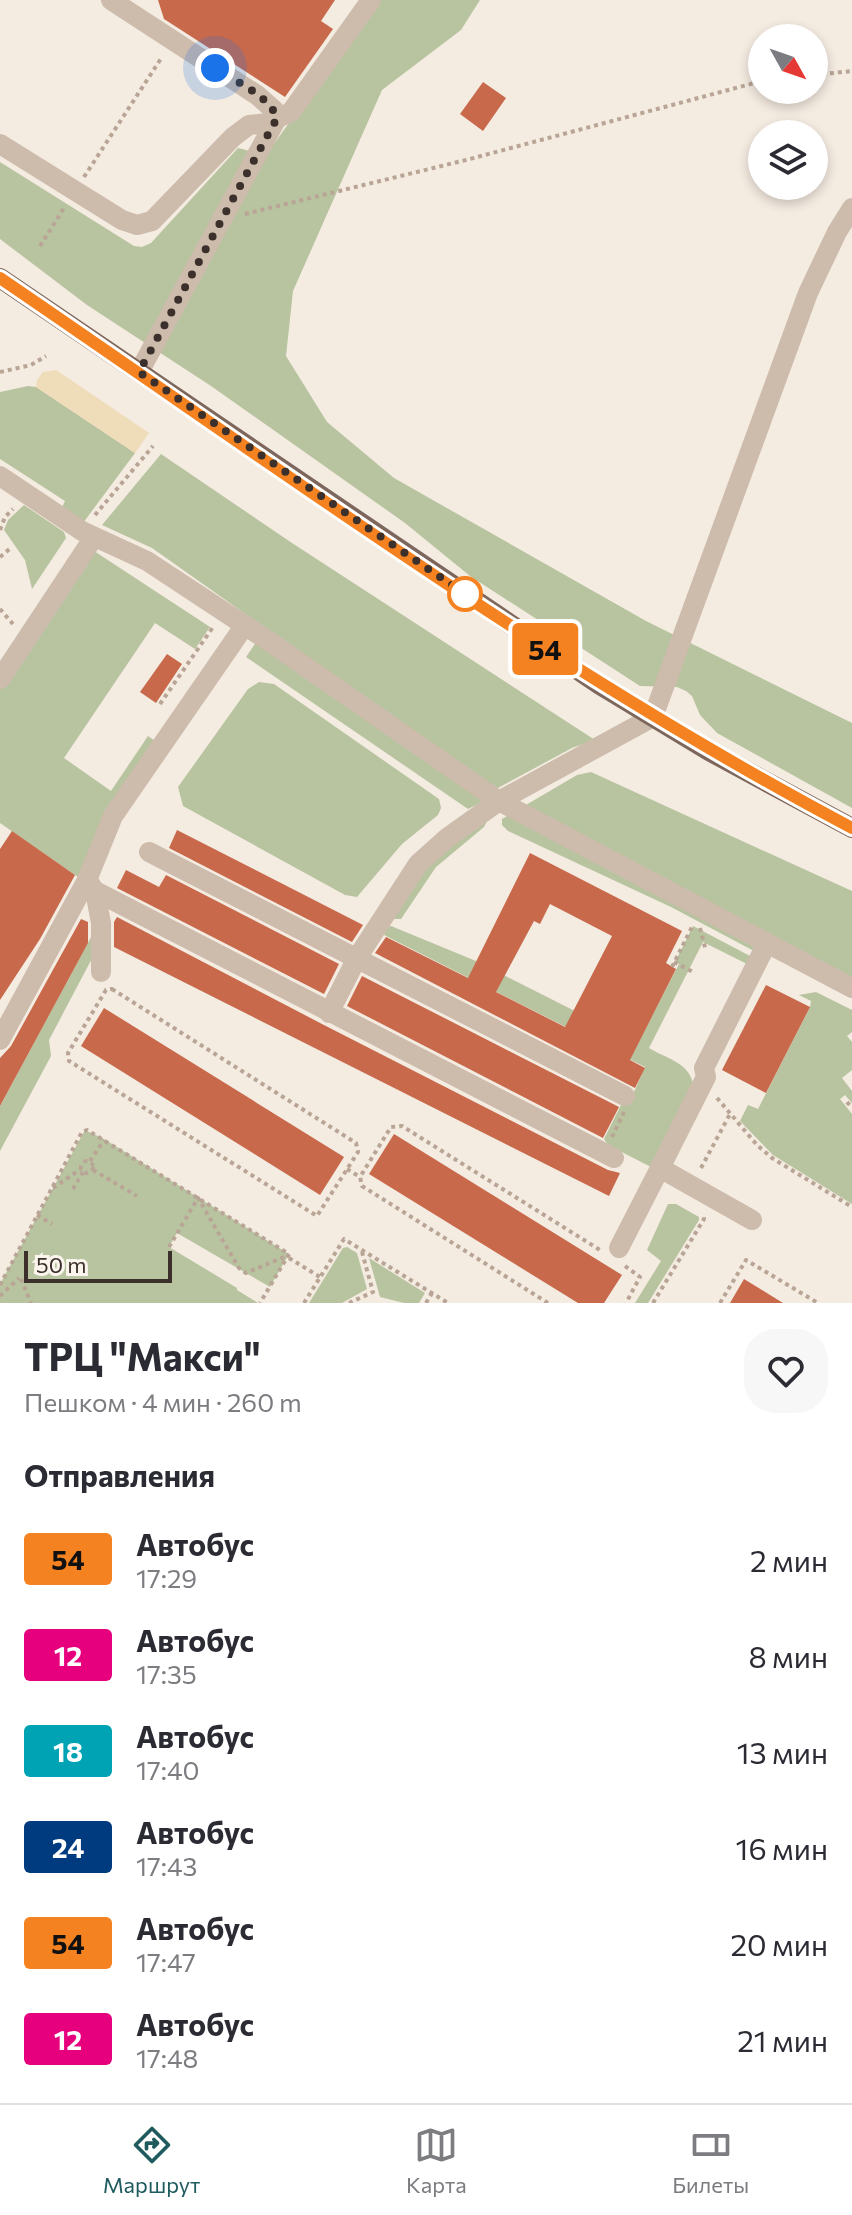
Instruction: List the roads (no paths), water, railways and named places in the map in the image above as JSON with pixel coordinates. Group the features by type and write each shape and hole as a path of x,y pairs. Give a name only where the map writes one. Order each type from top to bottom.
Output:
{"main road":[{"path":"0,278 502,620 653,717 852,828"}],"street":[{"path":"111,0 257,95 274,110 277,118 139,372"},
{"path":"0,144 122,220 137,225 152,221 233,137 249,125 267,123 291,112 371,0"},
{"path":"329,1013 357,958 418,864 447,838 499,801 653,717 808,293 852,208"},
{"path":"0,476 90,532 147,561 499,801 852,988"},
{"path":"0,679 90,532"},
{"path":"0,1040 91,886 113,816 245,625"},
{"path":"149,852 625,1096"},
{"path":"91,886 101,923 101,972"},
{"path":"91,886 329,1013 609,1155"},
{"path":"619,1248 706,1077 704,1068 767,943"},
{"path":"660,1168 752,1220"}]}
